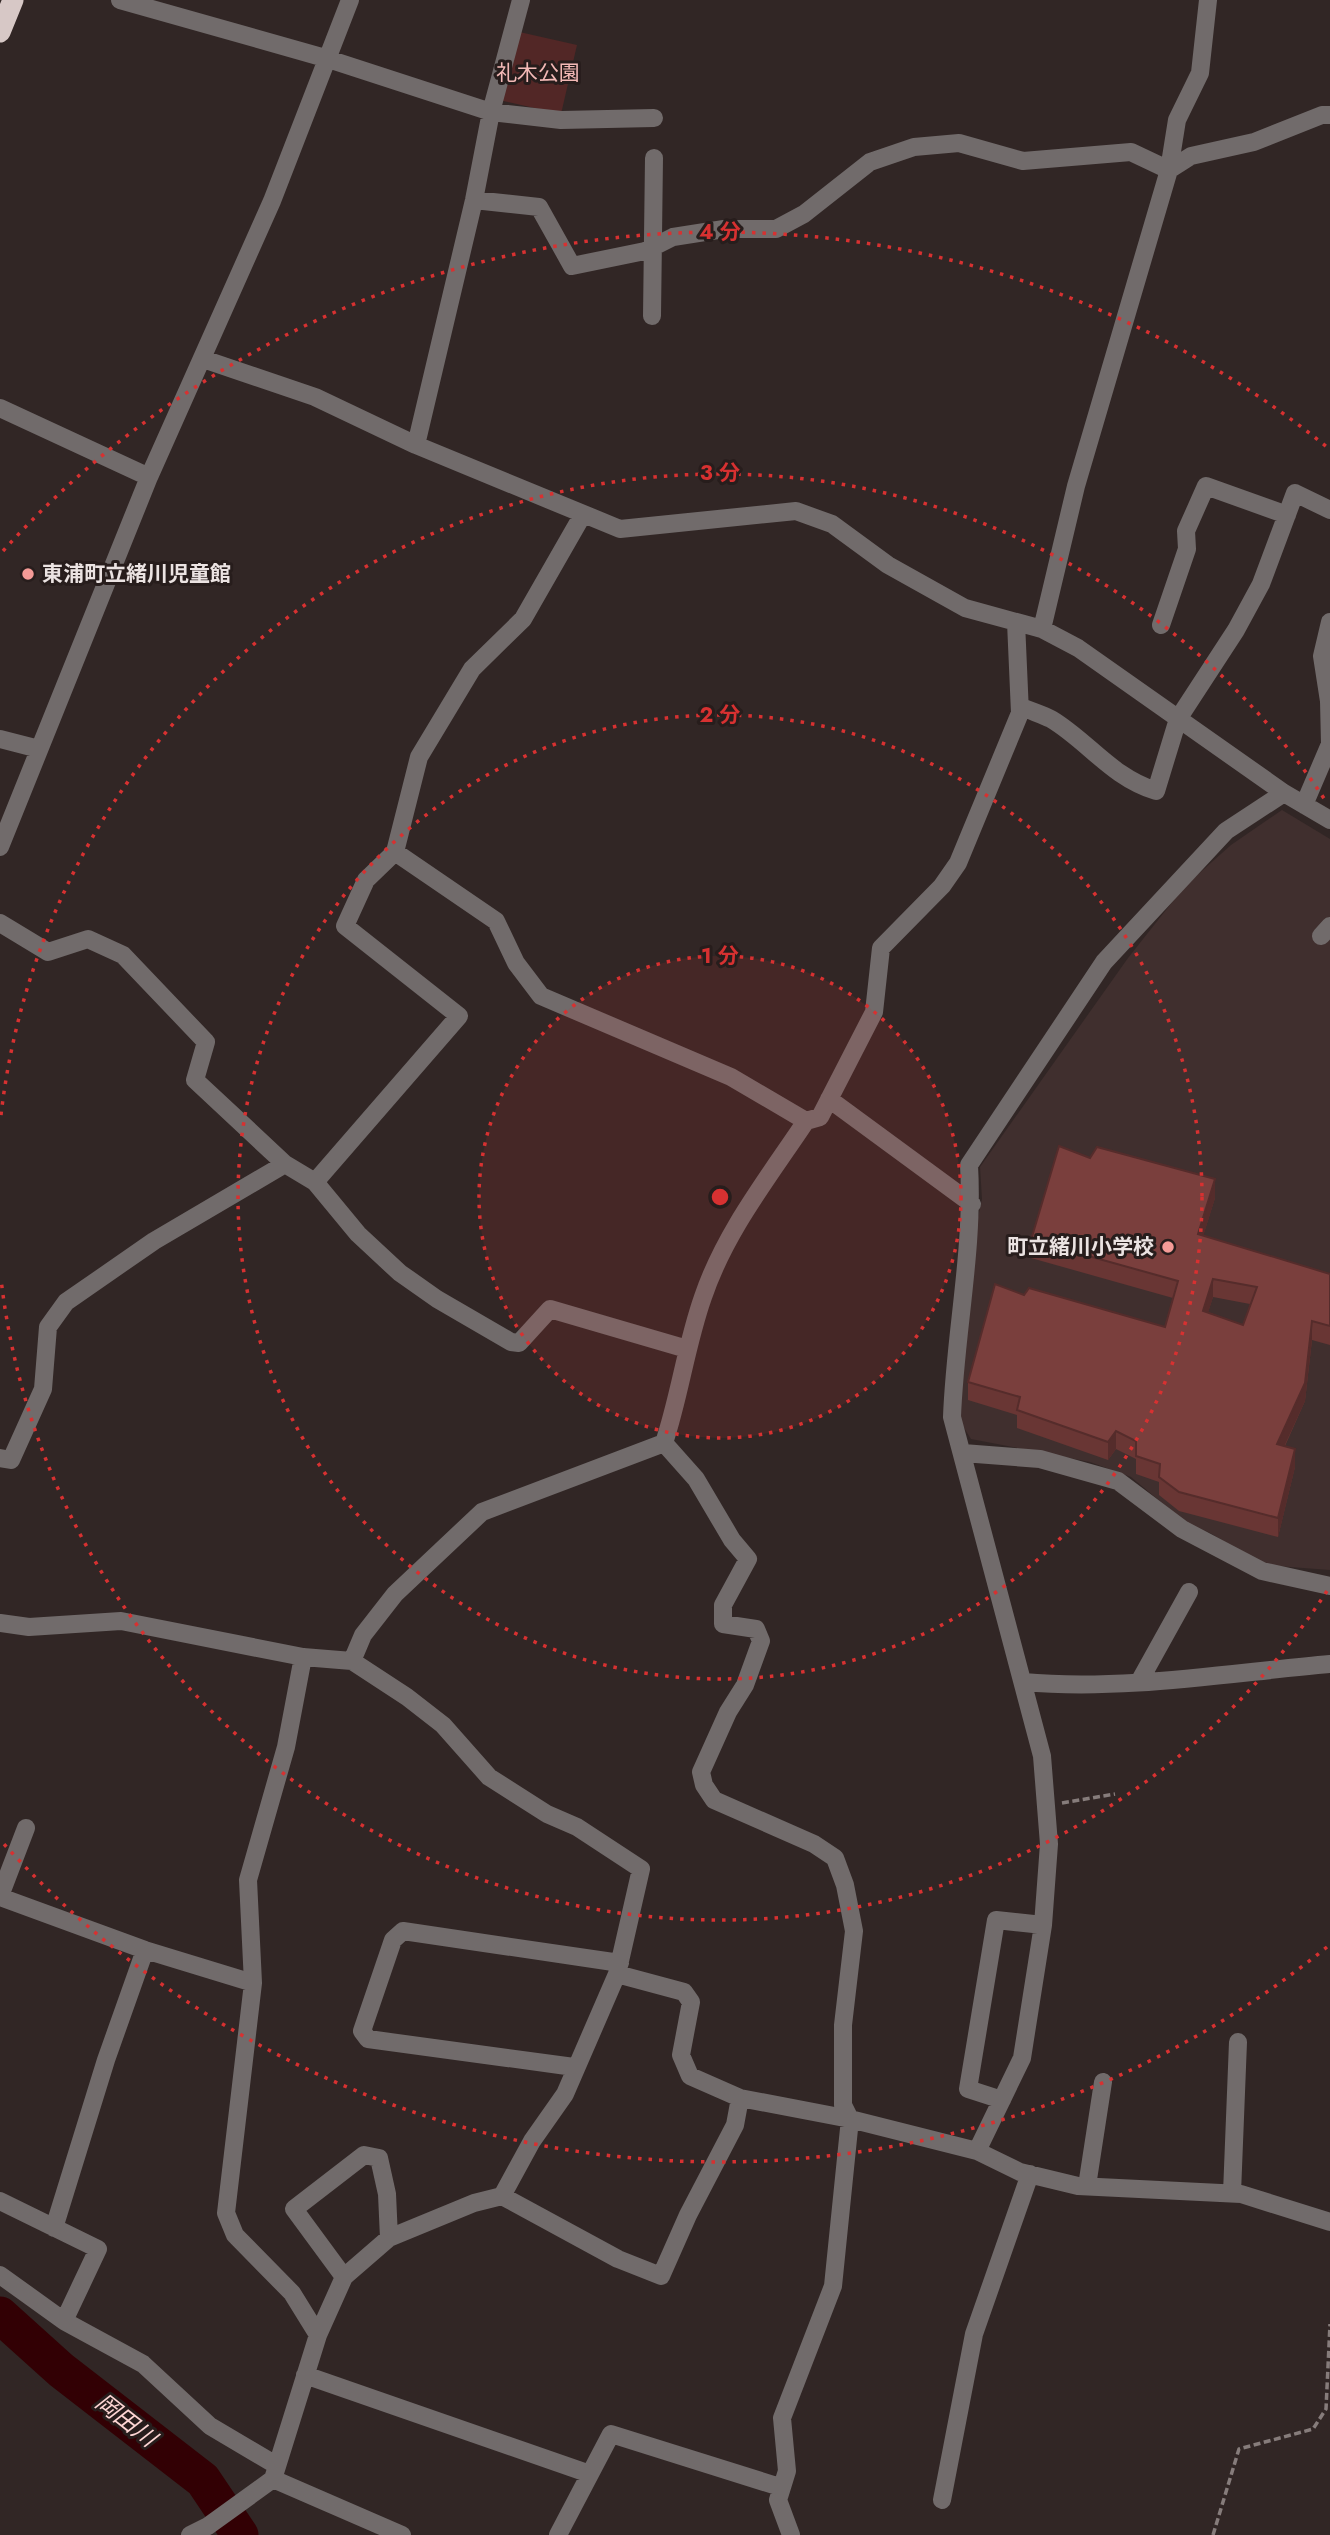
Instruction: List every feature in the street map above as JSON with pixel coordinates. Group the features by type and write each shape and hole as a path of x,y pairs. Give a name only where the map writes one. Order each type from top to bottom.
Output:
{"highway":[{"path":"0,32 13,0"}],"street":[{"path":"120,0 325,58 491,113 561,120 654,118"},
{"path":"0,847 149,477 272,201 349,0"},
{"path":"416,445 474,200 491,113 521,0"},
{"path":"1042,629 1076,486 1169,170 1177,120 1200,73 1208,0"},
{"path":"1169,170 1191,156 1254,142 1322,115 1330,115"},
{"path":"474,200 539,207 572,266 652,248 673,237 724,229 776,229 804,214 870,162 914,147 959,143 1023,161 1131,152 1169,170"},
{"path":"652,317 654,158"},
{"path":"203,359 315,397 416,445 582,516 620,529 796,510 832,524 888,565 965,608 1042,629 1078,648 1284,793 1330,820"},
{"path":"0,408 149,477"},
{"path":"1161,625 1187,549 1186,531 1206,486 1287,515"},
{"path":"1020,706 1051,720 1094,756 1141,786 1156,791 1178,719 1242,619 1261,583 1295,493 1330,510"},
{"path":"314,1182 459,1016 345,926 366,880 395,852 419,757 472,669 523,620 582,516"},
{"path":"664,1443 678,1401 687,1349 704,1295 727,1239 806,1121 820,1117 874,1012 881,948 942,886 958,863 1020,713 1016,622"},
{"path":"1304,805 1330,744 1329,701 1322,656 1330,622"},
{"path":"0,739 39,749"},
{"path":"977,2151 1022,2058 1043,1925 1049,1844 1042,1756 964,1453 952,1417 972,1204 969,1165 1104,962 1226,831 1284,793"},
{"path":"395,852 496,921 516,964 541,996 732,1077 806,1121"},
{"path":"0,923 48,952 88,939 123,955 206,1042 195,1080 285,1164 314,1182 358,1234 400,1273 437,1299 511,1342 519,1343 550,1309 687,1349"},
{"path":"829,1099 972,1204"},
{"path":"0,1458 11,1460 43,1389 48,1327 66,1302 154,1241 285,1164"},
{"path":"352,1661 363,1635 395,1594 482,1512 664,1443"},
{"path":"664,1443 696,1479 732,1539 748,1559 723,1605 723,1624 756,1629 761,1641 746,1685 728,1712 701,1772 704,1785 714,1800 814,1844 835,1858 845,1885 854,1931 844,2025 843,2105 850,2119 833,2286 782,2418 788,2471 780,2487 778,2500 792,2535"},
{"path":"964,1453 1040,1459 1118,1481 1182,1529 1262,1571 1330,1586"},
{"path":"1139,1682 1189,1592"},
{"path":"0,1623 29,1627 121,1621 303,1657 352,1661 443,1725 489,1777 547,1814 577,1827 641,1869 619,1968 574,2067 565,2094 532,2141 502,2196"},
{"path":"303,1657 286,1747 248,1880 253,1983 226,2213 235,2235 292,2292 318,2335"},
{"path":"1023,1682 1069,1686 1139,1682 1330,1664"},
{"path":"26,1828 0,1896 145,1950 253,1983"},
{"path":"1002,2100 968,2089 996,1920 1043,1925"},
{"path":"574,2067 368,2039 362,2031 393,1940 403,1931 619,1968 684,1992 691,2002 681,2055 690,2076 740,2098 850,2119 977,2151 1030,2175 1087,2186 1233,2193 1330,2222"},
{"path":"54,2228 106,2060 145,1950"},
{"path":"1233,2193 1238,2042"},
{"path":"1087,2186 1103,2082"},
{"path":"190,2535 208,2526 274,2472 318,2335 344,2277 389,2238 474,2203 502,2196 618,2259 661,2276 688,2215 735,2125 740,2098"},
{"path":"344,2277 294,2208 364,2155 379,2158 387,2194 389,2238"},
{"path":"942,2500 974,2334 1030,2175"},
{"path":"0,2201 98,2249 64,2321"},
{"path":"0,2275 64,2321 143,2364 210,2426 274,2472 394,2533"},
{"path":"305,2375 590,2474"},
{"path":"558,2535 611,2434 780,2487"}],"path":[{"path":"1046,1806 1115,1794"},
{"path":"1213,2535 1239,2449 1313,2429 1326,2409 1330,2324"}],"shaded area":[{"path":"1282,810 1330,839 1330,1570 1265,1565 1210,1533 1185,1522 1131,1477 1090,1462 971,1439 961,1423 960,1412 975,1231 982,1199 980,1167 1128,958 1185,886 1231,845"}],"green space":[{"name":"礼木公園","path":"515,31 577,45 561,114 499,100"}],"building":[{"path":"1059,1146 1090,1158 1097,1147 1215,1179 1198,1234 1330,1274 1330,1326 1312,1321 1305,1383 1277,1444 1295,1449 1278,1518 1179,1492 1159,1477 1160,1464 1136,1456 1136,1441 1116,1431 1108,1442 1017,1410 1020,1397 968,1382 995,1284 1024,1295 1029,1288 1165,1327 1178,1281 1031,1240","holes":["1213,1279 1257,1287 1243,1325 1203,1311"]}],"waterway":[{"name":"岡田川","path":"0,2315 61,2370 203,2480 240,2535"}],"place":[{"name":"東浦町立緒川児童館","path":"28,574"},
{"name":"町立緒川小学校","path":"1168,1247"}]}
